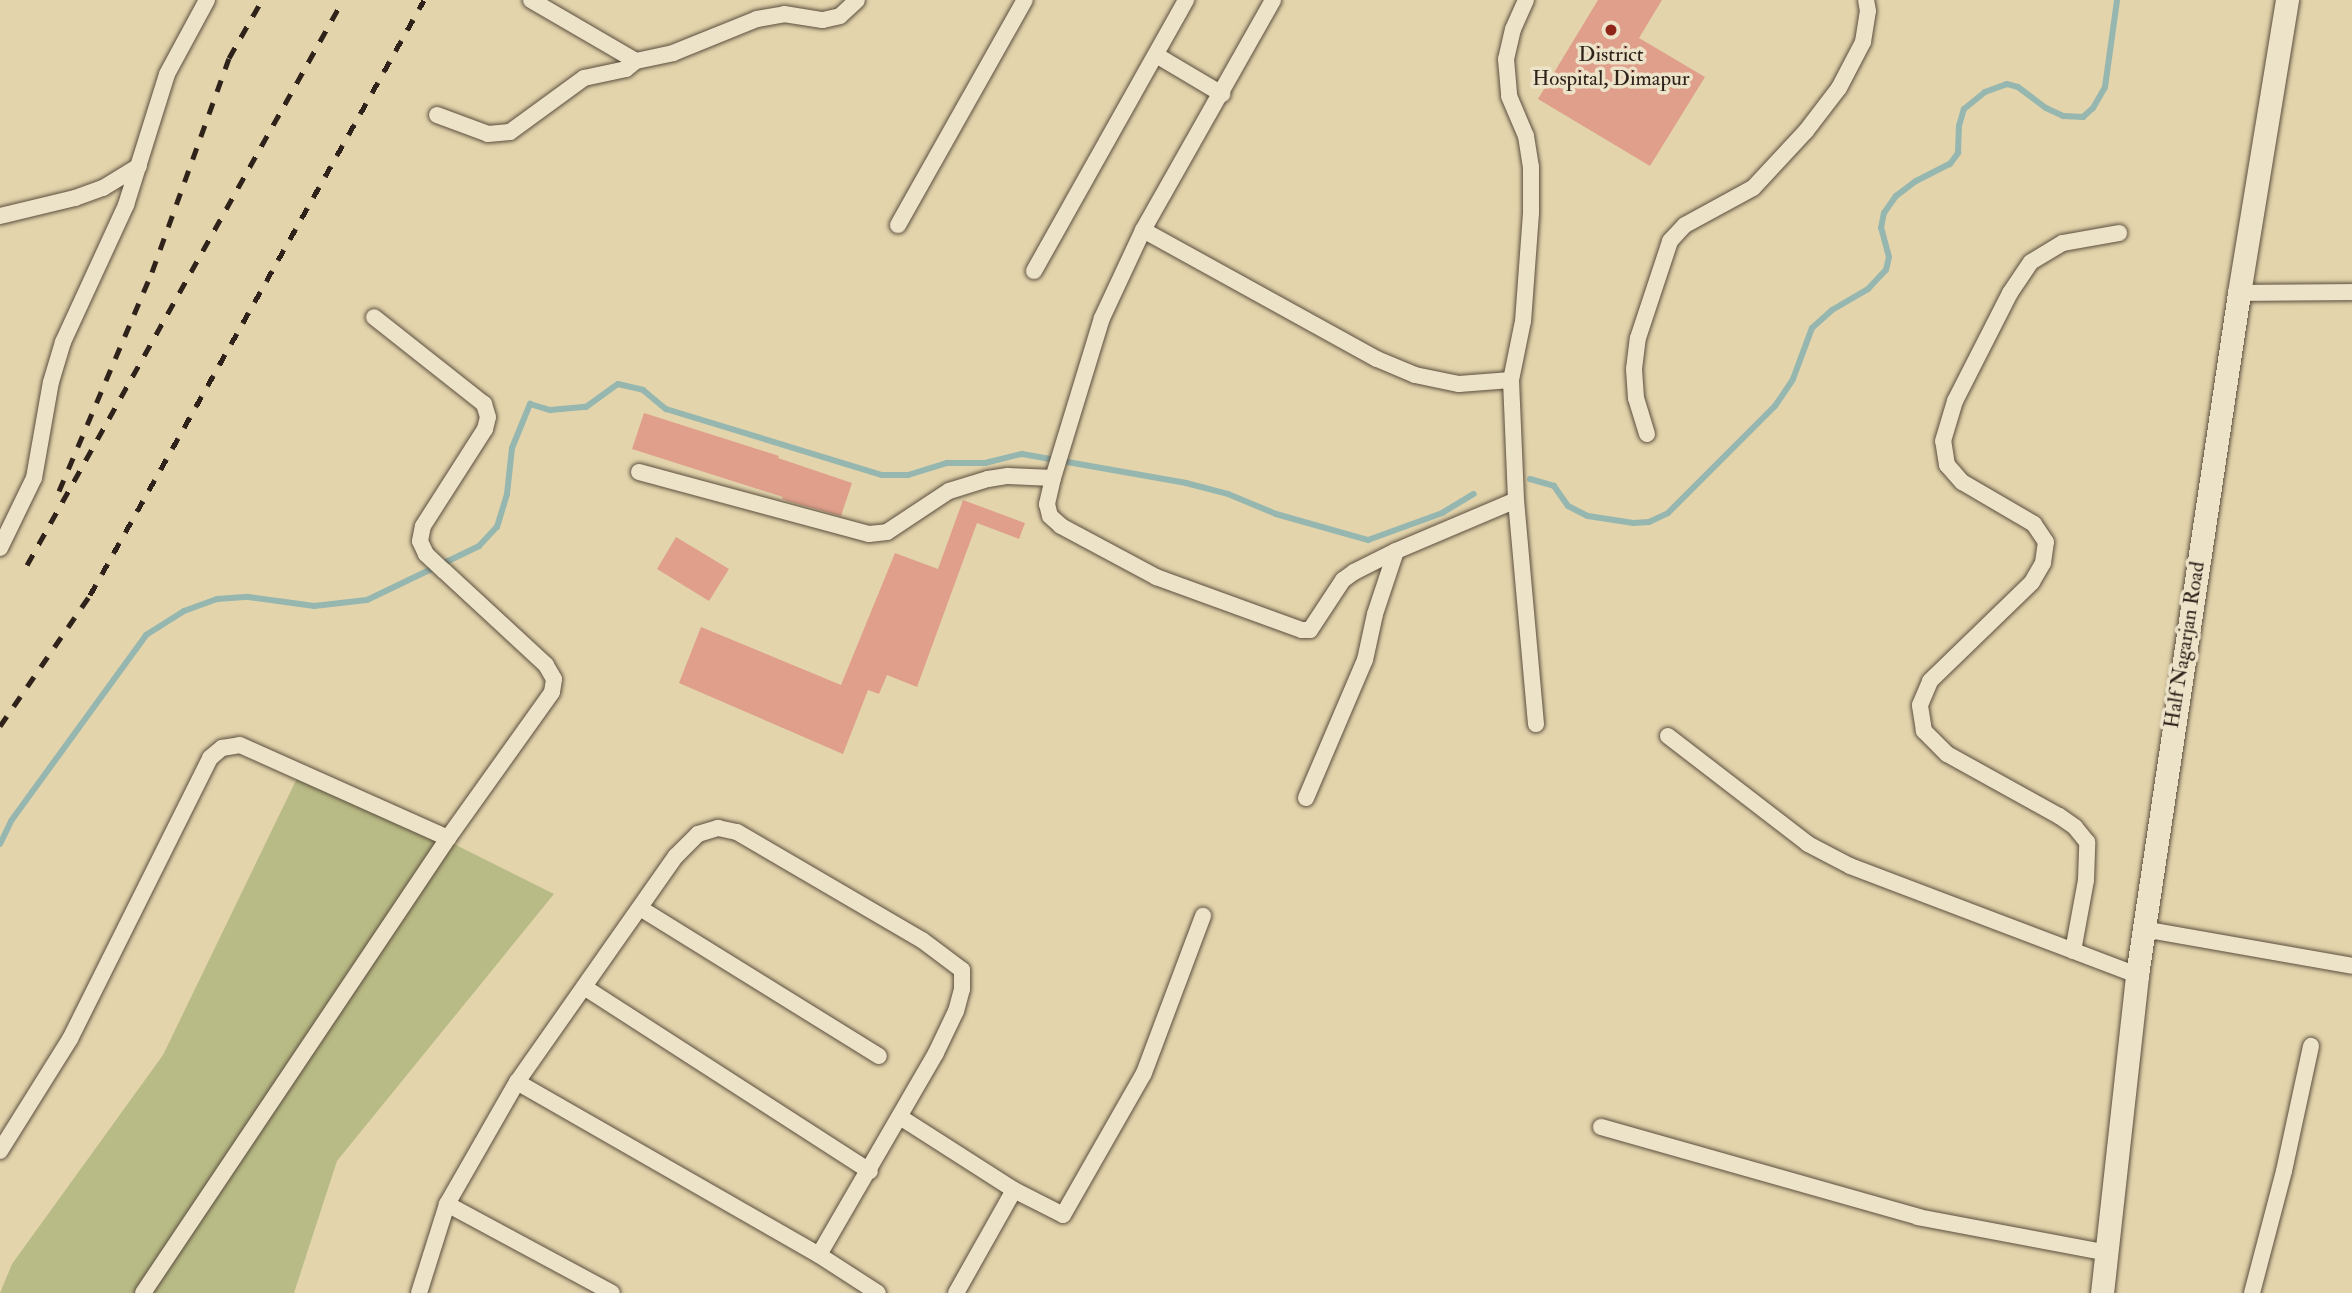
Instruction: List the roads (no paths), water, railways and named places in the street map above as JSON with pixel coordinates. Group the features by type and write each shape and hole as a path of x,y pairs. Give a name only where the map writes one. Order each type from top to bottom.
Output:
{"main road":[{"name":"Half Nagarjan Road","path":"2102,1293 2121,1099 2143,929 2239,292 2287,0"}],"street":[{"path":"0,548 34,478 51,382 63,342 126,205 167,74 207,0"},
{"path":"531,0 635,61"},
{"path":"437,115 488,134 510,132 584,78 626,69 635,61 673,53 757,19 784,14 823,20 840,16 857,0"},
{"path":"898,225 1024,0"},
{"path":"1034,271 1186,0"},
{"path":"1273,0 1143,230 1102,318 1054,473 1047,504 1050,516 1061,526 1156,577 1302,630 1310,629 1343,580 1396,551 1516,500"},
{"path":"1526,0 1513,29 1506,59 1509,96 1526,136 1531,167 1531,213 1523,321 1511,380 1516,500 1536,724"},
{"path":"1647,434 1636,398 1633,369 1638,338 1670,241 1685,225 1753,188 1806,131 1839,88 1863,42 1868,11 1866,0"},
{"path":"1156,55 1222,94"},
{"path":"0,216 75,198 103,188 139,166"},
{"path":"1143,230 1377,359 1415,375 1459,384 1511,380"},
{"path":"2073,951 2088,861 2087,842 2075,827 2059,816 1947,754 1924,731 1920,705 1930,681 2032,582 2043,563 2046,542 2034,524 1962,482 1947,465 1943,442 1955,401 2010,293 2031,262 2063,243 2119,233"},
{"path":"2239,292 2352,292"},
{"path":"143,1293 448,838 552,692 554,679 547,665 426,554 420,541 423,526 485,429 488,417 484,404 470,390 374,317"},
{"path":"639,472 869,534 887,532 949,491 1008,476 1054,473"},
{"path":"1306,798 1365,660 1375,614 1396,551"},
{"path":"1668,736 1797,836 1850,866 2137,975"},
{"path":"0,1151 70,1040 210,758 222,748 240,745 448,838"},
{"path":"419,1293 447,1204 517,1082 676,856 698,834 718,828 737,832 946,956 962,970 962,989 956,1011 870,1171 819,1255"},
{"path":"640,908 879,1056"},
{"path":"900,1117 1014,1190 1063,1215 1144,1073 1203,916"},
{"path":"2143,929 2352,966"},
{"path":"584,987 870,1171"},
{"path":"2252,1293 2284,1171 2311,1046"},
{"path":"517,1082 819,1255 878,1293"},
{"path":"1601,1127 1919,1217 2108,1252"},
{"path":"956,1293 1014,1190"},
{"path":"447,1204 612,1293"}],"waterway":[{"path":"1530,479 1554,486 1568,506 1588,516 1633,523 1649,522 1668,513 1775,406 1793,379 1812,328 1832,310 1868,289 1886,270 1889,257 1881,228 1884,213 1896,196 1916,181 1950,164 1958,153 1959,126 1964,109 1985,92 2007,84 2018,87 2046,108 2063,116 2083,117 2093,108 2105,87 2117,0"},
{"path":"0,844 11,821 146,635 184,611 217,599 248,597 314,606 367,600 479,546 497,527 507,494 512,448 530,404 550,410 586,407 618,384 643,390 666,409 882,475 908,475 947,463 985,463 1022,454 1186,483 1228,494 1276,514 1368,540 1442,513 1474,494"}],"railway":[{"path":"59,491 152,272 229,58 262,0"},
{"path":"27,565 343,0"},
{"path":"0,726 90,595 424,0"}],"place":[{"name":"District Hospital, Dimapur","path":"1611,30"}]}
